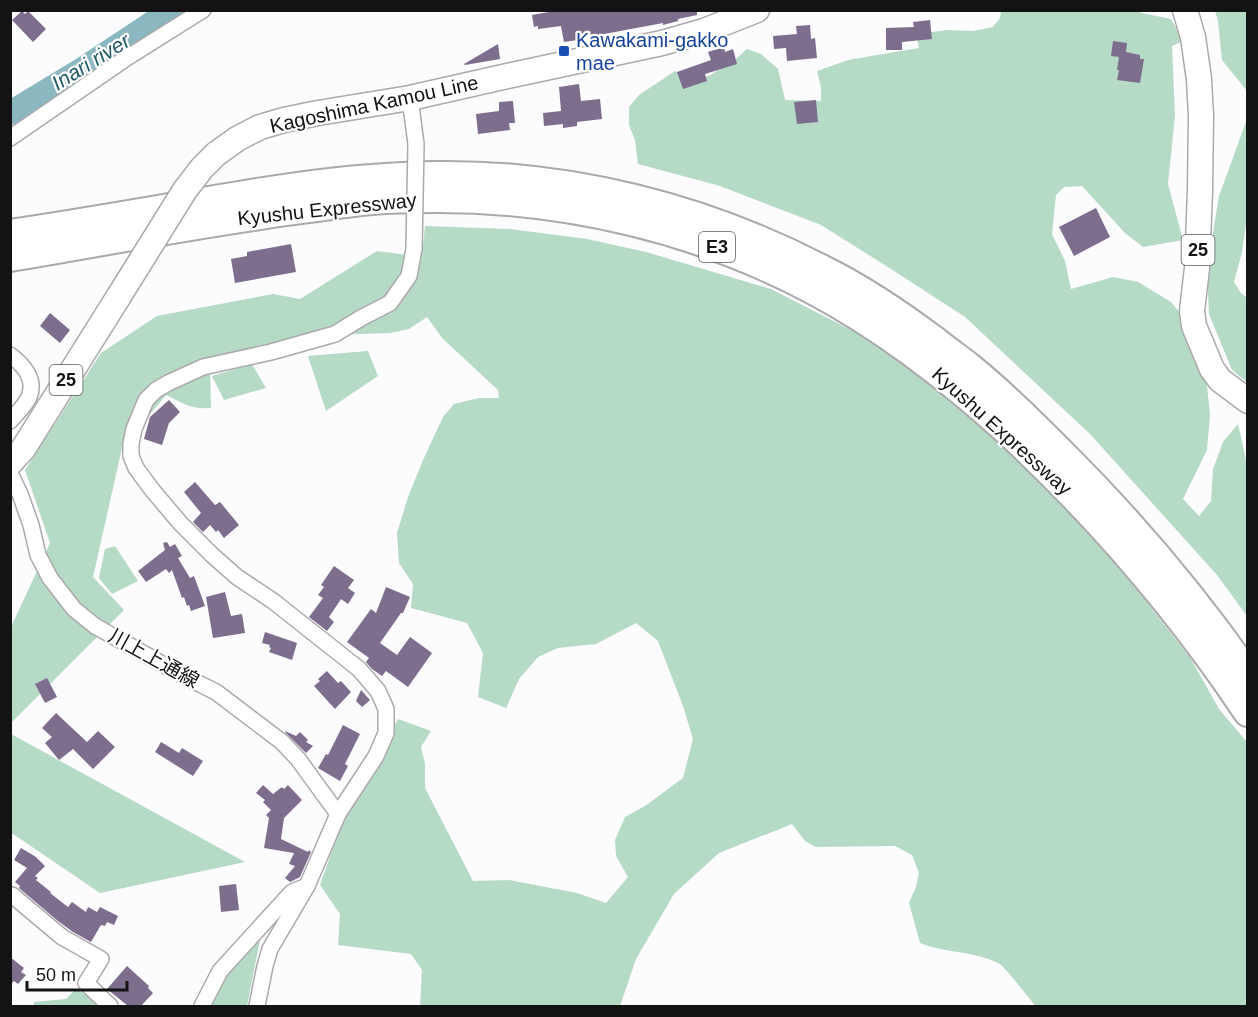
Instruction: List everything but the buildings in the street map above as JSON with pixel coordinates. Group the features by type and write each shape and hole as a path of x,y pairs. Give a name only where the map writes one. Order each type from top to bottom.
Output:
{"highway":[{"name":"Kyushu Expressway","path":"10,234 284,189 371,178 437,176 489,177 559,184 634,198 695,216 771,245 822,269 915,326 969,367 1050,442 1131,526 1203,613 1248,675"},
{"name":"Kyushu Expressway","path":"10,256 235,218 373,200 439,198 535,203 586,211 628,220 722,249 812,289 857,315 956,385 1035,457 1117,543 1192,634 1248,712"}],"main road":[{"name":"Kagoshima Kamou Line","path":"10,463 23,449 185,190 216,154 237,139 284,120 410,98 662,43 704,31 758,10"},
{"name":"25","path":"1185,10 1193,37 1199,78 1201,116 1197,268 1192,311 1194,326 1212,369 1220,380 1248,401"}],"street":[{"path":"10,138 125,59 203,10"},
{"path":"257,1006 270,949 307,886 338,814 376,756 386,733 386,710 378,691 359,669 273,601 237,577 181,524 136,468 131,456 131,444 134,429 146,400 168,383 203,367 272,352 335,334 390,303 410,276 414,249 416,144 410,98"},
{"path":"10,355 19,361 28,372 31,388 28,399 10,421"},
{"name":"川上上通線","path":"10,473 31,525 38,555 51,578 74,609 95,626 216,692 282,741 338,814"},
{"path":"202,1006 220,971 292,892 307,886"},
{"path":"12,895 62,938 102,959 87,983 110,1006"}],"green space":[{"path":"1001,11 1137,11 1171,19 1183,41 1172,46 1175,115 1168,184 1183,240 1143,247 1125,233 1082,186 1064,187 1056,195 1052,234 1065,261 1071,289 1113,277 1138,282 1171,302 1187,322 1205,367 1210,415 1207,450 1183,499 1199,516 1211,501 1213,469 1223,442 1238,424 1247,465 1247,616 1217,575 1090,434 965,317 821,225 720,186 638,164 635,140 629,125 629,107 639,95 675,71 688,79 709,76 747,49 761,54 778,69 785,100 821,101 821,87 817,71 848,60 919,48 916,34 948,30 973,31 993,27 1000,18"},
{"path":"1215,11 1247,11 1247,91 1222,60"},
{"path":"1247,119 1247,217 1242,252 1234,282 1247,298 1247,382 1232,370 1209,314 1207,270 1219,196"},
{"path":"425,226 510,229 587,239 646,252 771,289 863,336 948,391 1011,445 1125,574 1191,659 1219,709 1247,742 1247,1006 1036,1006 998,963 979,956 920,943 909,903 919,873 912,855 895,846 816,847 805,841 792,824 719,853 674,894 636,959 620,1006 420,1006 422,970 411,954 338,945 340,914 320,885 344,816 398,719 431,731 421,747 425,764 425,788 473,881 509,880 577,893 606,903 628,877 616,856 615,840 625,817 645,806 683,778 693,739 658,641 636,623 596,644 558,648 538,657 519,679 506,708 478,697 483,653 467,623 411,608 413,584 399,563 397,533 423,460 443,417 454,404 479,398 499,398 498,390 443,339 427,317 409,329 390,333 300,336 210,366 211,408 193,407 166,395 122,448 93,577 124,610 11,723 11,627 50,543 25,470 101,353 157,316 273,294 300,299 377,251 422,257"},
{"path":"368,351 378,376 326,411 308,356"},
{"path":"252,364 266,388 224,400 212,376"},
{"path":"115,546 138,581 112,594 99,578 105,549"},
{"path":"11,734 245,862 100,893 13,834 11,835"},
{"path":"257,936 260,940 247,1006 205,1006 223,974"},
{"path":"76,989 106,1006 34,1006 34,1002 66,999"}],"waterway":[{"name":"Inari river","path":"10,113 81,70 172,10"}],"place":[{"name":"Kawakami-gakko mae","path":"564,51"}]}
